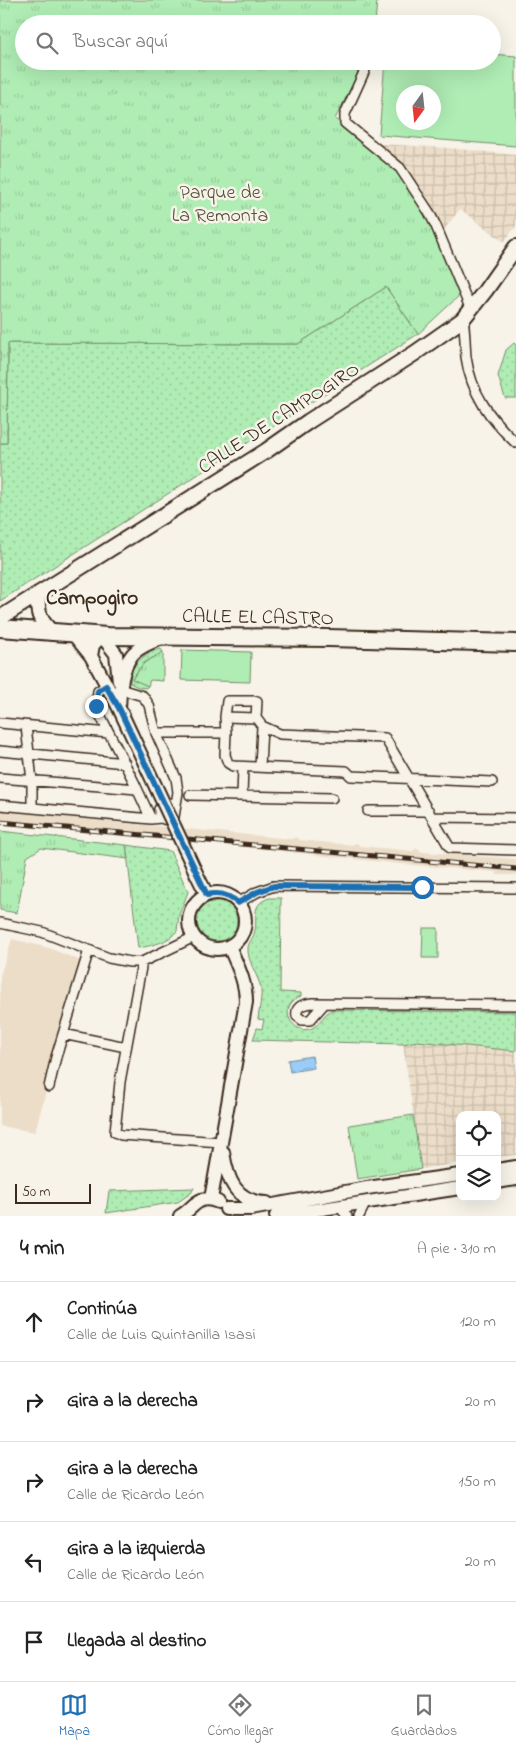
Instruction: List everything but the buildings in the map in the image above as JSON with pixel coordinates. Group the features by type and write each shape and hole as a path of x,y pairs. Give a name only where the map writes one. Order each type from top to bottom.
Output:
{"highway":[{"name":"CALLE EL CASTRO","path":"0,628 102,636 338,638 516,643"}],"main road":[{"name":"CALLE DE CAMPOGIRO","path":"0,618 161,515 266,451 415,353 467,312 516,247"},
{"path":"38,594 40,618 44,626 53,633"},
{"path":"74,635 90,656 119,708 207,895"},
{"path":"90,656 93,645 102,636 116,654 120,689 119,708"},
{"path":"120,689 125,670 132,655 144,646 165,636"},
{"path":"221,894 233,898 238,903 242,909 245,923 240,937 229,946 213,948 205,946 194,937 190,928 191,912 200,899 207,895 221,894"},
{"path":"211,1199 246,1002 242,975 229,946"},
{"path":"221,1142 226,1172 232,1184 255,1202 266,1203 292,1200 456,1176"},
{"path":"501,1169 516,1167"},
{"path":"501,1181 516,1179"},
{"path":"276,1216 343,1211 366,1202 456,1189"},
{"path":"184,1215 197,1201 211,1199 220,1203 228,1213 292,1200"}],"street":[{"path":"365,70 345,114 345,123 400,168 429,212 468,303 466,357 477,396 492,419 515,442"},
{"path":"106,686 98,691 96,706 138,789 150,819"},
{"path":"0,805 150,819 161,818 159,816 159,809 163,804 170,803 175,808 178,792 176,778 156,733 149,705 143,696 120,689"},
{"path":"492,782 410,778 351,776 346,771 234,766 228,763 225,756 226,701 257,702 256,718 262,726 280,734 385,738 410,778 450,848 516,850"},
{"path":"226,717 256,718"},
{"path":"0,724 109,733"},
{"path":"26,726 32,781 32,808"},
{"path":"260,768 262,726"},
{"path":"156,733 226,733"},
{"path":"0,751 125,763"},
{"path":"242,796 243,767"},
{"path":"0,778 138,789"},
{"path":"190,795 332,798"},
{"path":"368,811 516,818"},
{"path":"238,903 257,892 274,886 516,888"},
{"path":"0,924 42,932 120,961 142,962 194,937"},
{"path":"49,1087 89,950"},
{"path":"142,962 120,1082 115,1132 121,1135 221,1142"},
{"path":"324,1004 516,1004"},
{"path":"63,1034 126,1047"},
{"path":"359,1216 366,1202"}],"shaded area":[{"path":"381,144 449,148 516,155 516,226 504,242 460,209 441,234 377,148"},
{"path":"0,811 291,839 296,837 300,840 351,845 357,843 360,846 413,851 417,848 422,852 516,859 516,875 497,875 496,872 0,825"},
{"path":"12,939 49,948 81,961 35,1132 0,1126 0,976"},
{"path":"417,1041 516,1051 516,1155 501,1157 501,1111 456,1111 456,1164 421,1169 403,1044"}],"green space":[{"name":"Parque de La Remonta","path":"0,0 377,0 376,15 15,15 15,70 360,70 335,119 397,171 426,217 461,294 418,334 386,287 298,344 8,343 7,443 0,443"},
{"path":"501,55 516,56 516,146 379,135 384,70 501,70"},
{"path":"386,287 418,334 0,601 0,443 7,443 8,343 298,344"},
{"path":"514,343 516,345 516,398 505,398 498,376 506,350"},
{"path":"161,649 163,652 144,663 132,678 148,686 146,688 138,687 130,683 130,676 139,660 149,653"},
{"path":"182,650 251,652 250,682 181,680"},
{"path":"163,652 163,681 150,680 148,686 132,679 144,663"},
{"path":"0,831 126,845 128,859 41,848 27,857 17,913 0,910"},
{"path":"126,845 170,851 188,892 179,915 177,931 165,941 154,945 138,948"},
{"path":"269,898 281,898 280,992 301,993 301,996 293,1001 289,1007 288,1014 294,1025 300,1029 307,1030 314,1027 331,1010 516,1012 516,1051 417,1041 403,1044 253,1040 257,1028 262,1029 264,1020 258,1019 261,988 249,958 248,948 254,934 257,908 259,904"},
{"path":"221,901 228,904 234,910 237,921 236,929 228,938 221,941 213,941 206,938 198,929 197,917 200,910 209,902"},
{"path":"423,928 438,928 438,958 422,958"},
{"path":"413,1115 421,1169 357,1179 349,1125"},
{"path":"194,1188 191,1193 178,1202 106,1213 109,1191"}],"water":[{"path":"312,1056 314,1068 290,1072 288,1060"}],"railway":[{"path":"0,822 516,869"}],"district":[{"name":"Campogiro","path":"92,597"}],"route":[{"path":"96,706 98,691 106,686 119,708 207,895 227,895 238,903 264,888 274,886 422,887"}]}
